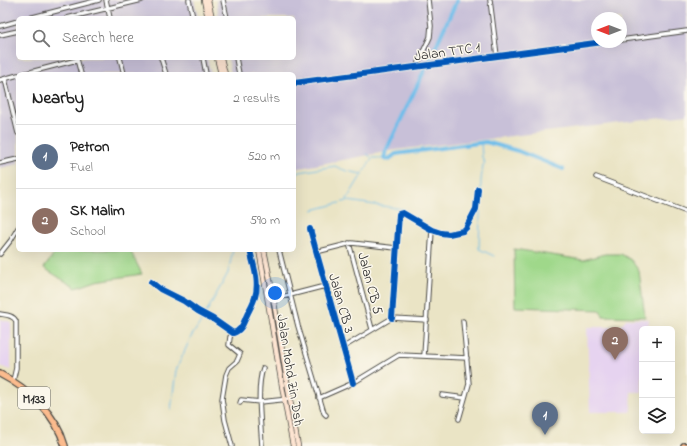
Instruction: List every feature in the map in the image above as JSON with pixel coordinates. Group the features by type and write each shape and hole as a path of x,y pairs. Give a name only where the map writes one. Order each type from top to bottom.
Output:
{"main road":[{"path":"204,0 208,16"},
{"path":"208,0 208,16"},
{"path":"218,60 223,72"},
{"path":"221,60 224,72"},
{"name":"Jalan Mohd Zin Dsh","path":"259,252 283,399 293,446"},
{"name":"Jalan Mohd Zin Dsh","path":"264,252 274,299 298,446"},
{"name":"M133","path":"0,374 14,381 43,407 60,431 64,446"}],"street":[{"path":"37,16 99,0"},
{"path":"106,0 110,16"},
{"path":"76,16 142,0"},
{"path":"189,0 193,16"},
{"path":"223,0 227,16"},
{"path":"416,67 430,37 431,26 428,0"},
{"path":"490,0 497,56"},
{"path":"0,26 16,22"},
{"path":"0,35 16,31"},
{"path":"627,39 687,31"},
{"name":"Jalan TTC 1","path":"296,83 591,44"},
{"path":"30,72 73,60"},
{"path":"77,60 80,72"},
{"path":"120,60 124,72"},
{"path":"162,60 165,72"},
{"path":"203,60 206,72"},
{"path":"236,60 239,72"},
{"path":"0,80 16,76"},
{"path":"5,79 16,118"},
{"path":"0,163 16,159"},
{"path":"596,176 687,212"},
{"path":"392,318 399,214 403,213 432,230 441,233 449,234 465,230 476,209 478,188"},
{"name":"Jalan CB 3","path":"310,229 353,383"},
{"path":"424,356 432,230"},
{"path":"0,254 16,231"},
{"path":"316,252 349,243 396,248"},
{"name":"Jalan CB 5","path":"349,243 372,329"},
{"path":"232,446 225,420 222,399 226,375 229,368 237,361 240,354 230,346 230,337 233,333 239,331 255,297 256,275 250,252"},
{"path":"279,252 319,398 326,415"},
{"path":"151,282 160,290 184,301 233,333"},
{"path":"268,300 325,286"},
{"path":"0,314 10,316 16,321 16,368 14,381"},
{"path":"342,348 392,318 426,320"},
{"path":"459,419 469,384 463,321"},
{"path":"319,398 353,383 395,356 403,354 467,358"},
{"path":"262,446 260,375 263,368"},
{"path":"442,396 465,398"},
{"path":"240,403 241,400 260,402 289,398"}],"shaded area":[{"path":"0,0 194,0 198,16 16,16 16,60 208,60 210,72 16,72 16,164 0,168"},
{"path":"216,0 687,0 687,115 396,150 296,169 296,72 231,72 228,60 296,60 296,16 219,16"},
{"path":"0,319 11,322 11,370 0,366"},
{"path":"626,319 649,319 648,326 639,326 639,392 631,392 631,412 590,412 587,327 620,327"}],"green space":[{"path":"514,249 583,260 605,254 621,254 631,260 639,271 645,317 603,316 600,310 515,307"},
{"path":"56,252 131,252 142,274 96,281 76,288 44,268"}],"waterway":[{"path":"430,59 457,0"},
{"path":"426,67 384,158 389,159 396,154 486,142 518,151 563,169"},
{"path":"481,142 482,157 485,163 483,165 481,180 479,249 494,256"},
{"path":"367,154 371,157"},
{"path":"384,158 372,158 347,199 348,201 403,209"},
{"path":"296,173 335,166 362,174"},
{"path":"313,210 347,201"},
{"path":"206,313 228,273 233,252"},
{"path":"171,410 176,370 191,337 204,317"}],"cycle path":[{"path":"296,83 591,44"},
{"path":"392,318 399,214 403,213 432,230 441,233 449,234 463,231 476,209 478,189"},
{"path":"310,229 353,383"},
{"path":"151,282 160,289 184,301 213,319 233,333 238,331 243,325 255,297 257,285 256,273 251,252"}],"place":[{"name":"SK Malim","path":"615,360"},
{"name":"Petron","path":"545,435"}]}
